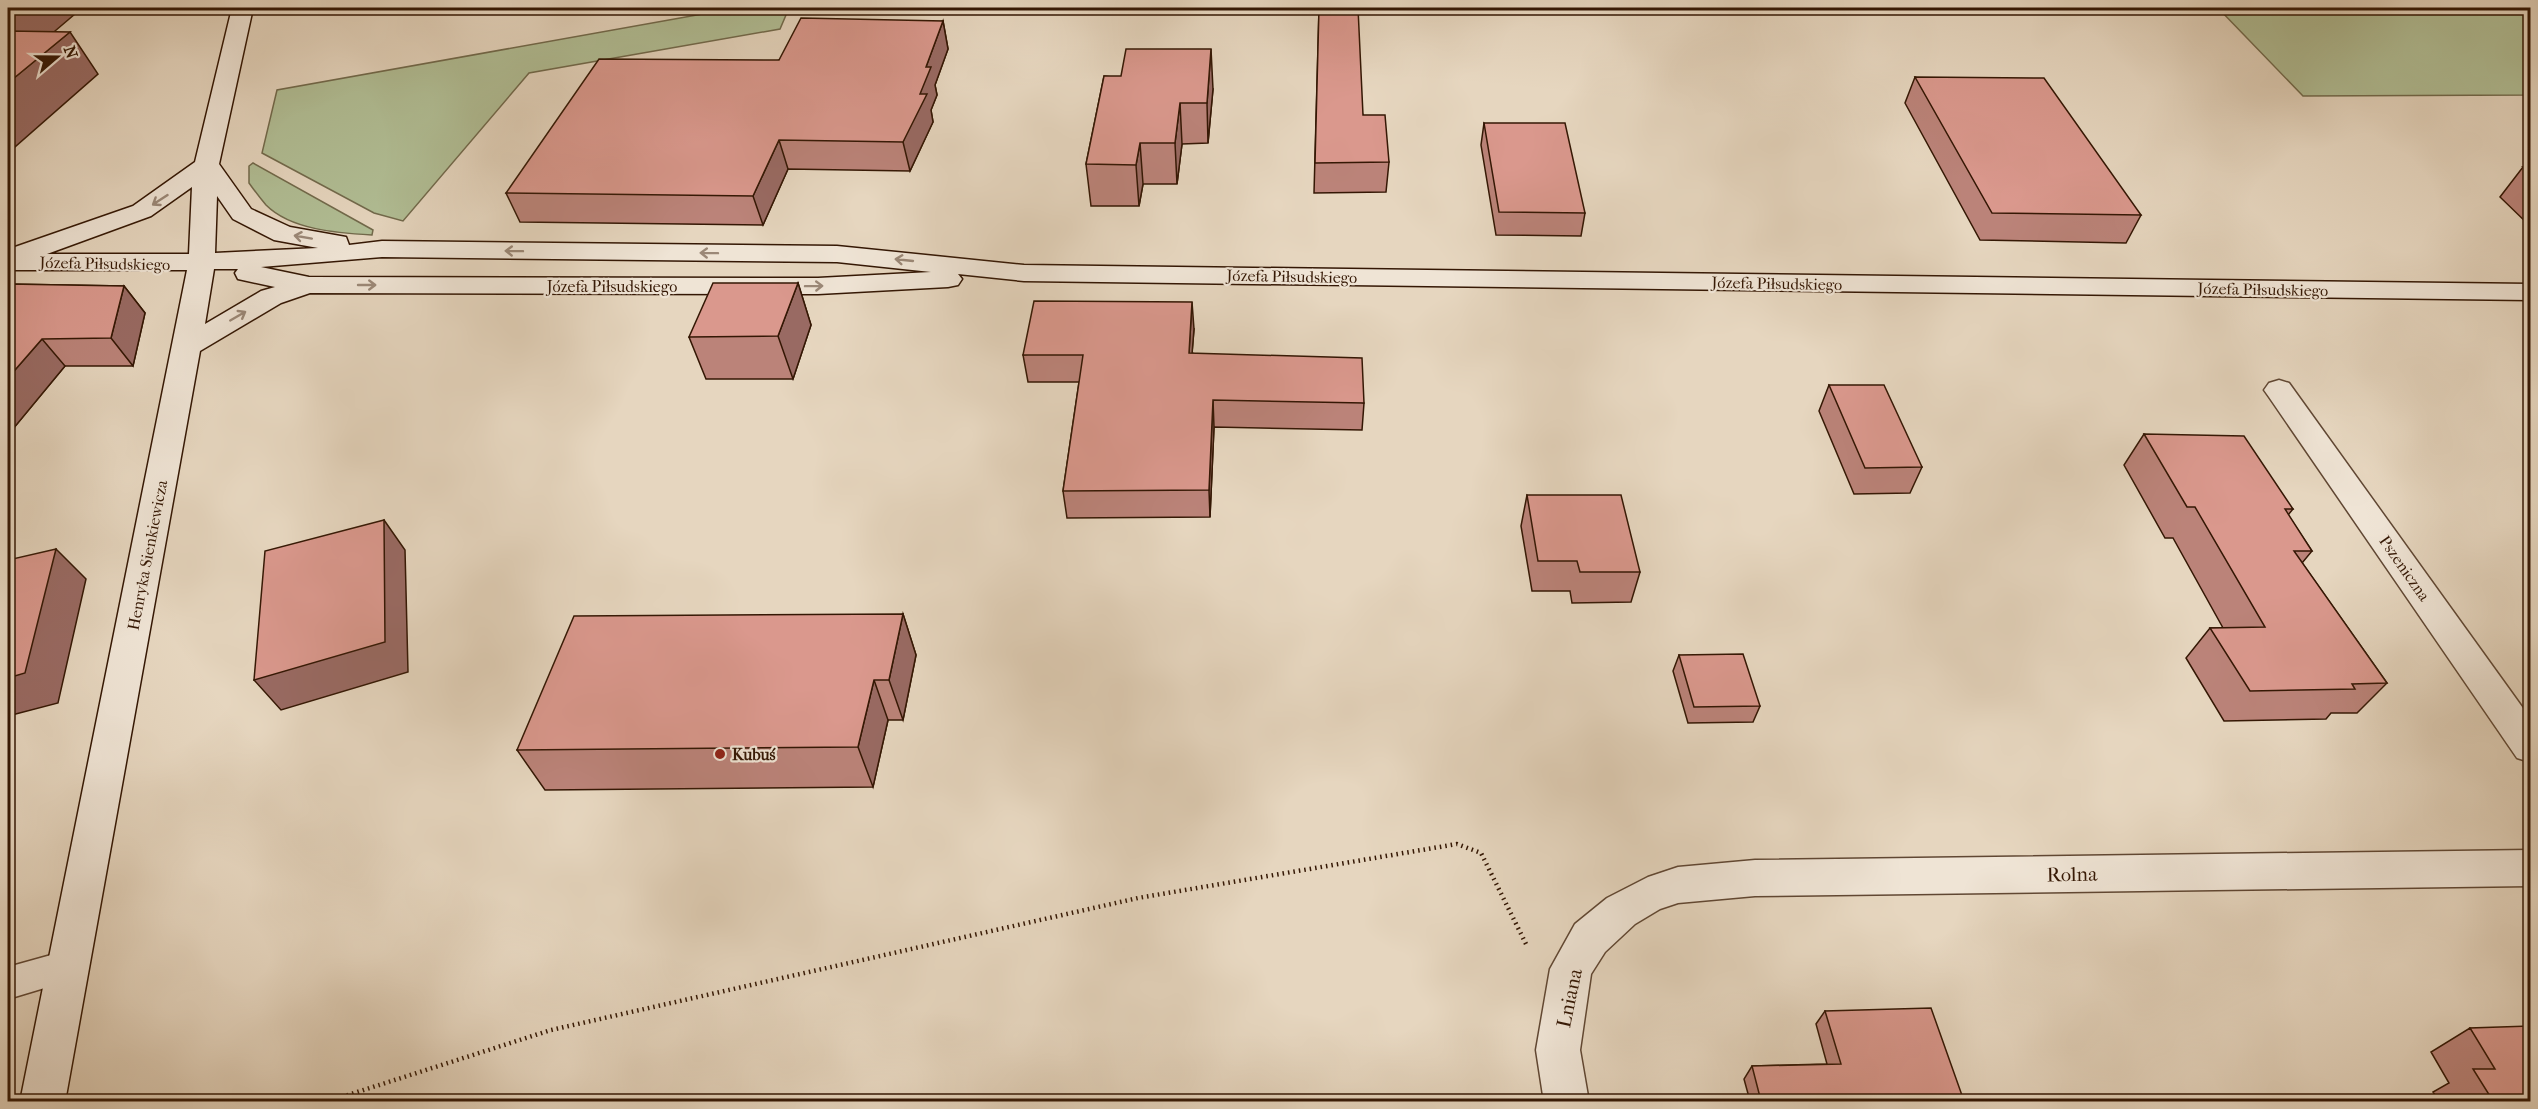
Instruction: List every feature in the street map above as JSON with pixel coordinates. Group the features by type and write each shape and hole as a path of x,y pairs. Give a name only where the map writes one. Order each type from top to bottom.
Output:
{"main road":[{"name":"Henryka Sienkiewicza","path":"42,1101 202,264 202,217 207,165 242,8"},
{"path":"8,260 142,211 207,165 242,214 264,227 283,234 382,249"},
{"name":"Józefa Piłsudskiego","path":"8,260 202,264 324,257 382,249 837,255 1024,273 2530,292"},
{"name":"Józefa Piłsudskiego","path":"202,264 309,285 818,286 897,283 1024,273"},
{"path":"187,345 271,297 309,285"},
{"name":"Pszeniczna","path":"2279,390 2530,747"},
{"name":"Rolna","path":"1621,911 1648,895 1678,885 1755,878 2530,868"},
{"name":"Lniana","path":"1567,1101 1558,1050 1571,969 1590,938 1621,911"}],"lane":[{"path":"8,983 69,966"}],"path":[{"path":"326,1101 551,1030 1138,898 1457,844 1481,854 1528,947"}],"green space":[{"path":"736,8 789,8 780,29 529,73 403,221 374,213 262,153 277,90"},
{"path":"2218,8 2530,8 2530,95 2303,96"},
{"path":"253,163 373,230 372,235 316,229 288,220 276,213 266,205 249,183 249,166"}],"building":[{"path":"1319,8 1358,8 1363,115 1385,115 1389,162 1315,163"},
{"path":"801,18 943,21 926,67 931,67 920,94 927,94 903,142 779,140 753,196 506,193 599,59 779,60"},
{"path":"8,31 70,32 8,83"},
{"path":"1126,49 1211,49 1207,103 1180,103 1175,143 1140,143 1136,165 1086,164 1104,76 1121,76"},
{"path":"1915,77 2044,78 2141,215 1992,213"},
{"path":"1484,123 1565,123 1585,213 1499,212"},
{"path":"713,283 798,283 778,336 689,337"},
{"path":"8,284 124,286 111,338 42,339 8,378"},
{"path":"1034,301 1192,302 1189,353 1362,358 1364,403 1213,400 1209,490 1063,491 1083,355 1023,355"},
{"path":"1829,385 1884,385 1922,467 1865,468"},
{"path":"2144,434 2244,436 2293,509 2285,509 2312,551 2294,551 2387,683 2352,684 2355,689 2250,691 2210,628 2265,627 2195,507 2187,507"},
{"path":"1527,495 1621,495 1640,572 1580,572 1577,561 1538,561"},
{"path":"384,520 385,642 254,680 265,551"},
{"path":"56,549 25,673 8,678 8,560"},
{"name":"Kubuś","path":"903,614 889,680 874,680 858,747 517,750 574,616"},
{"path":"1743,654 1760,706 1694,707 1679,655"},
{"path":"1931,1008 1964,1101 1761,1101 1752,1066 1841,1064 1825,1011"},
{"path":"2530,1026 2530,1101 2493,1101 2473,1069 2495,1069 2470,1028"}],"place":[{"name":"Kubuś","path":"720,754"}]}
